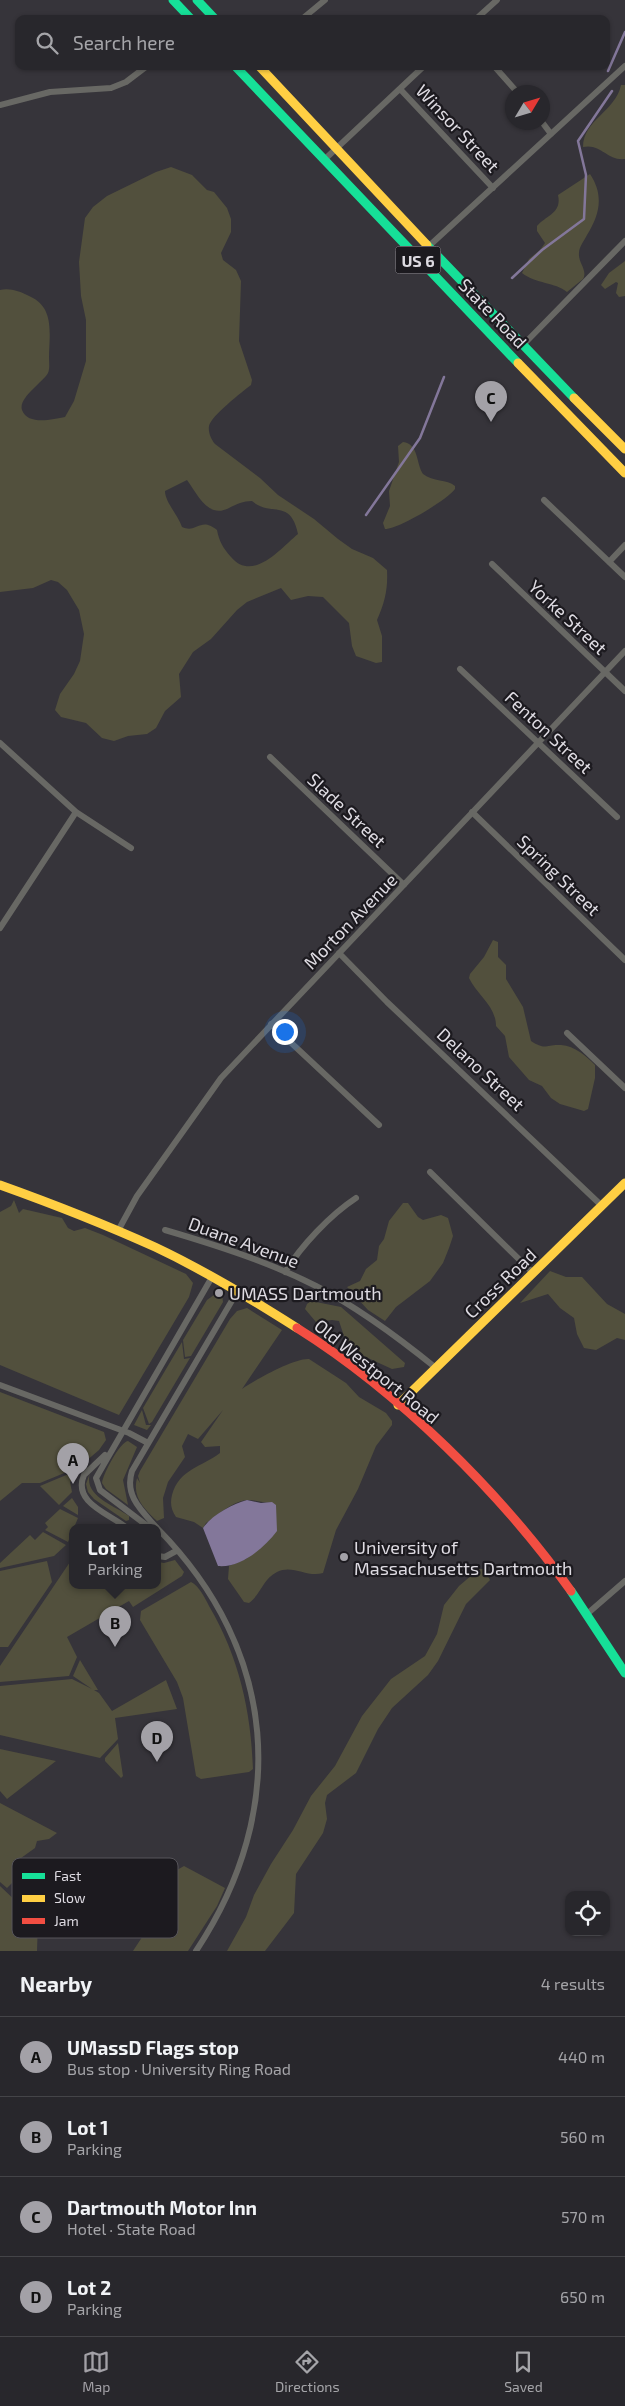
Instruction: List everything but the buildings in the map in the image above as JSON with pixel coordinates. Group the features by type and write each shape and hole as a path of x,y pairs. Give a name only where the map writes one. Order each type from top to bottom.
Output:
{"main road":[{"path":"197,0 210,15"},
{"path":"175,2 187,15"},
{"name":"State Road","path":"239,70 416,258 625,473"},
{"name":"State Road","path":"263,70 522,346 625,449"},
{"name":"Cross Road","path":"398,1405 625,1183"},
{"name":"Old Westport Road","path":"0,1185 59,1205 119,1229 212,1277 318,1343 398,1405 459,1461 548,1561 587,1614 625,1673"}],"street":[{"path":"307,15 325,0"},
{"path":"480,15 497,0"},
{"path":"175,2 181,15"},
{"path":"416,258 625,66"},
{"path":"0,105 50,92 111,88 126,82 142,70"},
{"path":"324,160 420,70"},
{"path":"497,70 510,85"},
{"name":"Winsor Street","path":"400,89 493,188"},
{"path":"548,130 551,134"},
{"path":"522,346 625,241"},
{"path":"544,500 625,577"},
{"path":"609,562 625,545"},
{"name":"Yorke Street","path":"492,564 625,691"},
{"name":"Morton Avenue","path":"119,1229 138,1196 221,1078 625,651"},
{"name":"Fenton Street","path":"460,669 617,817"},
{"path":"0,742 76,812 132,848"},
{"name":"Slade Street","path":"270,757 404,885"},
{"path":"0,928 3,918 76,812"},
{"name":"Spring Street","path":"472,812 625,960"},
{"name":"Delano Street","path":"339,953 602,1206"},
{"path":"272,1024 379,1125"},
{"path":"567,1033 625,1088"},
{"path":"430,1172 534,1273"},
{"path":"285,1272 295,1255 340,1209 356,1198"},
{"name":"Duane Avenue","path":"165,1230 203,1241 285,1272 333,1296 395,1336 436,1368"},
{"path":"145,1524 100,1490 96,1485 97,1475 212,1277"},
{"path":"153,1524 136,1503 130,1488 134,1468 237,1292"},
{"path":"0,1385 122,1430 148,1443"},
{"path":"112,1447 86,1472 81,1482 81,1488 88,1502 121,1524"},
{"path":"161,1534 213,1599 236,1644 251,1690 259,1749 257,1796 244,1856 227,1898 196,1951"},
{"path":"161,1538 176,1551"},
{"path":"161,1556 165,1557 176,1551"},
{"path":"587,1614 625,1581"}],"shaded area":[{"path":"621,85 625,85 625,159 613,157 595,147 583,147 584,138 588,130 613,102"},
{"path":"171,167 192,175 207,190 214,192 227,208 231,219 231,232 221,253 223,260 236,270 241,281 239,341 252,380 251,385 215,416 209,426 211,438 215,444 260,478 278,495 314,519 352,549 373,558 387,570 385,595 377,620 382,636 382,662 376,663 356,656 352,646 349,623 323,597 308,596 291,600 281,588 247,602 237,610 211,639 193,652 179,674 181,697 165,711 156,728 147,734 128,736 114,741 102,738 86,723 61,717 55,710 60,694 74,674 80,661 84,634 79,610 67,590 58,582 51,580 33,588 0,592 0,290 22,292 33,298 45,309 48,317 50,333 49,371 27,395 22,405 22,410 25,415 35,420 65,417 74,401 86,361 86,320 81,296 79,262 85,218 93,207 107,196 156,172","holes":["187,480 209,508 222,511 240,503 252,501 259,506 285,512 295,523 298,534 275,554 257,565 239,564 226,551 220,541 217,530 211,526 202,525 187,529 182,527 167,500 165,491"]},
{"path":"590,174 597,189 599,204 595,220 579,251 584,273 583,279 567,292 557,286 527,277 522,273 529,259 545,243 537,231 537,226 556,210 559,201 558,195"},
{"path":"625,261 625,296 619,297 616,293 618,283 616,282 605,289 601,285 609,273"},
{"path":"403,442 412,446 415,450 423,474 427,477 448,482 455,486 455,489 443,500 422,513 392,528 385,529 383,523 390,506 389,491 399,462 398,446"},
{"path":"493,940 498,942 498,957 506,965 506,979 523,1007 531,1041 543,1046 561,1045 571,1047 595,1065 595,1078 588,1109 584,1111 560,1104 551,1098 542,1086 529,1080 509,1057 505,1036 496,1026 493,1012 469,978"},
{"path":"14,1200 19,1213 23,1209 62,1218 68,1228 74,1231 85,1228 103,1235 186,1274 193,1283 189,1297 119,1415 0,1365 0,1212 11,1206"},
{"path":"403,1203 408,1203 418,1217 423,1220 441,1215 448,1218 453,1236 443,1263 430,1281 396,1307 385,1321 368,1310 347,1287 360,1281 366,1269 377,1260 379,1246 384,1239 389,1221"},
{"path":"550,1271 566,1277 582,1277 607,1304 625,1314 625,1340 617,1338 596,1350 584,1348 577,1334 574,1318 560,1308 548,1294 520,1303"},
{"path":"218,1292 222,1294 223,1302 191,1356 185,1357 183,1340 207,1300"},
{"path":"311,1301 341,1307 405,1363 404,1367 392,1369 357,1353 347,1345 339,1321 316,1322 305,1309"},
{"path":"247,1308 282,1330 242,1389 285,1366 309,1359 346,1383 359,1397 386,1413 392,1421 392,1425 376,1446 358,1489 336,1530 323,1573 311,1574 289,1569 277,1572 268,1579 249,1603 244,1602 228,1579 229,1566 246,1559 269,1540 272,1503 248,1500 237,1502 206,1523 203,1528 194,1522 176,1517 171,1506 175,1486 180,1479 220,1453 220,1446 205,1447 201,1442 223,1410 198,1439 188,1434 182,1446 185,1457 168,1482 163,1498 164,1518 157,1521 140,1502 136,1491 137,1478 140,1483 138,1476 140,1471 230,1319 237,1311"},
{"path":"182,1342 184,1359 190,1358 149,1424 143,1408"},
{"path":"0,1392 104,1432 106,1440 99,1450 85,1462 86,1465 83,1467 82,1464 40,1483 22,1483 0,1501"},
{"path":"142,1410 146,1425 151,1425 147,1430 134,1425"},
{"path":"128,1441 137,1447 123,1480 128,1505 106,1489 102,1483 112,1459"},
{"path":"71,1473 74,1477 70,1482 72,1492 59,1505 40,1486"},
{"path":"90,1473 89,1481 95,1494 129,1516 129,1520 126,1521 94,1499 88,1492 86,1484"},
{"path":"72,1498 78,1507 78,1515 63,1506"},
{"path":"247,1500 261,1503 272,1502 276,1505 277,1531 266,1544 251,1556 235,1564 218,1566 203,1528 223,1511"},
{"path":"60,1509 78,1518 76,1524 69,1524 68,1542 45,1530 48,1527 45,1523"},
{"path":"43,1532 66,1545 54,1556 0,1568 0,1563 30,1535 35,1540"},
{"path":"175,1560 184,1572 182,1576 133,1607 129,1601 67,1637 77,1657 69,1676 0,1682 0,1666 69,1563 69,1589 161,1589 161,1562"},
{"path":"47,1561 52,1582 8,1647 0,1647 0,1571"},
{"path":"479,1569 484,1569 490,1580 466,1604 438,1661 428,1675 392,1708 378,1729 356,1773 327,1795 325,1803 327,1819 323,1833 296,1874 294,1913 265,1951 227,1951 246,1917 254,1895 271,1864 293,1830 311,1796 335,1766 362,1716 391,1679 425,1656 437,1634 444,1605 459,1586"},
{"path":"191,1582 206,1599 236,1665 250,1726 253,1769 249,1772 201,1779 196,1776 183,1698 177,1682 140,1620 141,1611"},
{"path":"80,1660 98,1690 94,1690 99,1693 112,1711 166,1680 177,1709 115,1718 118,1739 100,1758 0,1735 0,1686 72,1679 92,1689 73,1676"},
{"path":"118,1743 123,1776 121,1778 105,1761 105,1758"},
{"path":"0,1749 56,1761 7,1799 0,1791"},
{"path":"0,1803 57,1833 49,1839 37,1841 35,1848 21,1858 12,1858 12,1883 7,1888 0,1882"},
{"path":"184,1866 225,1888 217,1906 188,1951 133,1951 142,1938 178,1938 178,1869"},
{"path":"0,1886 12,1897 12,1938 37,1938 37,1951 0,1951"}],"waterway":[{"path":"610,66 625,32"},
{"path":"512,278 542,250 584,219 586,175 578,141 612,91"},
{"path":"366,515 420,438 444,377"}],"traffic: fast":[{"path":"173,0 187,15"},
{"path":"197,0 211,15"},
{"path":"239,70 518,363"},
{"path":"427,245 574,398"},
{"path":"571,1591 625,1673"}],"traffic: slow":[{"path":"263,70 427,245"},
{"path":"518,363 625,473"},
{"path":"574,398 625,449"},
{"path":"398,1405 625,1183"},
{"path":"0,1185 117,1230 155,1247 209,1275 297,1328"}],"traffic: jam":[{"path":"297,1328 373,1382 446,1447 513,1518 571,1591"}],"place":[{"name":"Dartmouth Motor Inn","path":"491,422"},
{"name":"UMASS Dartmouth","path":"219,1293"},
{"name":"UMassD Flags stop","path":"73,1484"},
{"name":"University of Massachusetts Dartmouth","path":"344,1557"},
{"name":"Lot 1","path":"115,1647"},
{"name":"Lot 2","path":"157,1762"}]}
